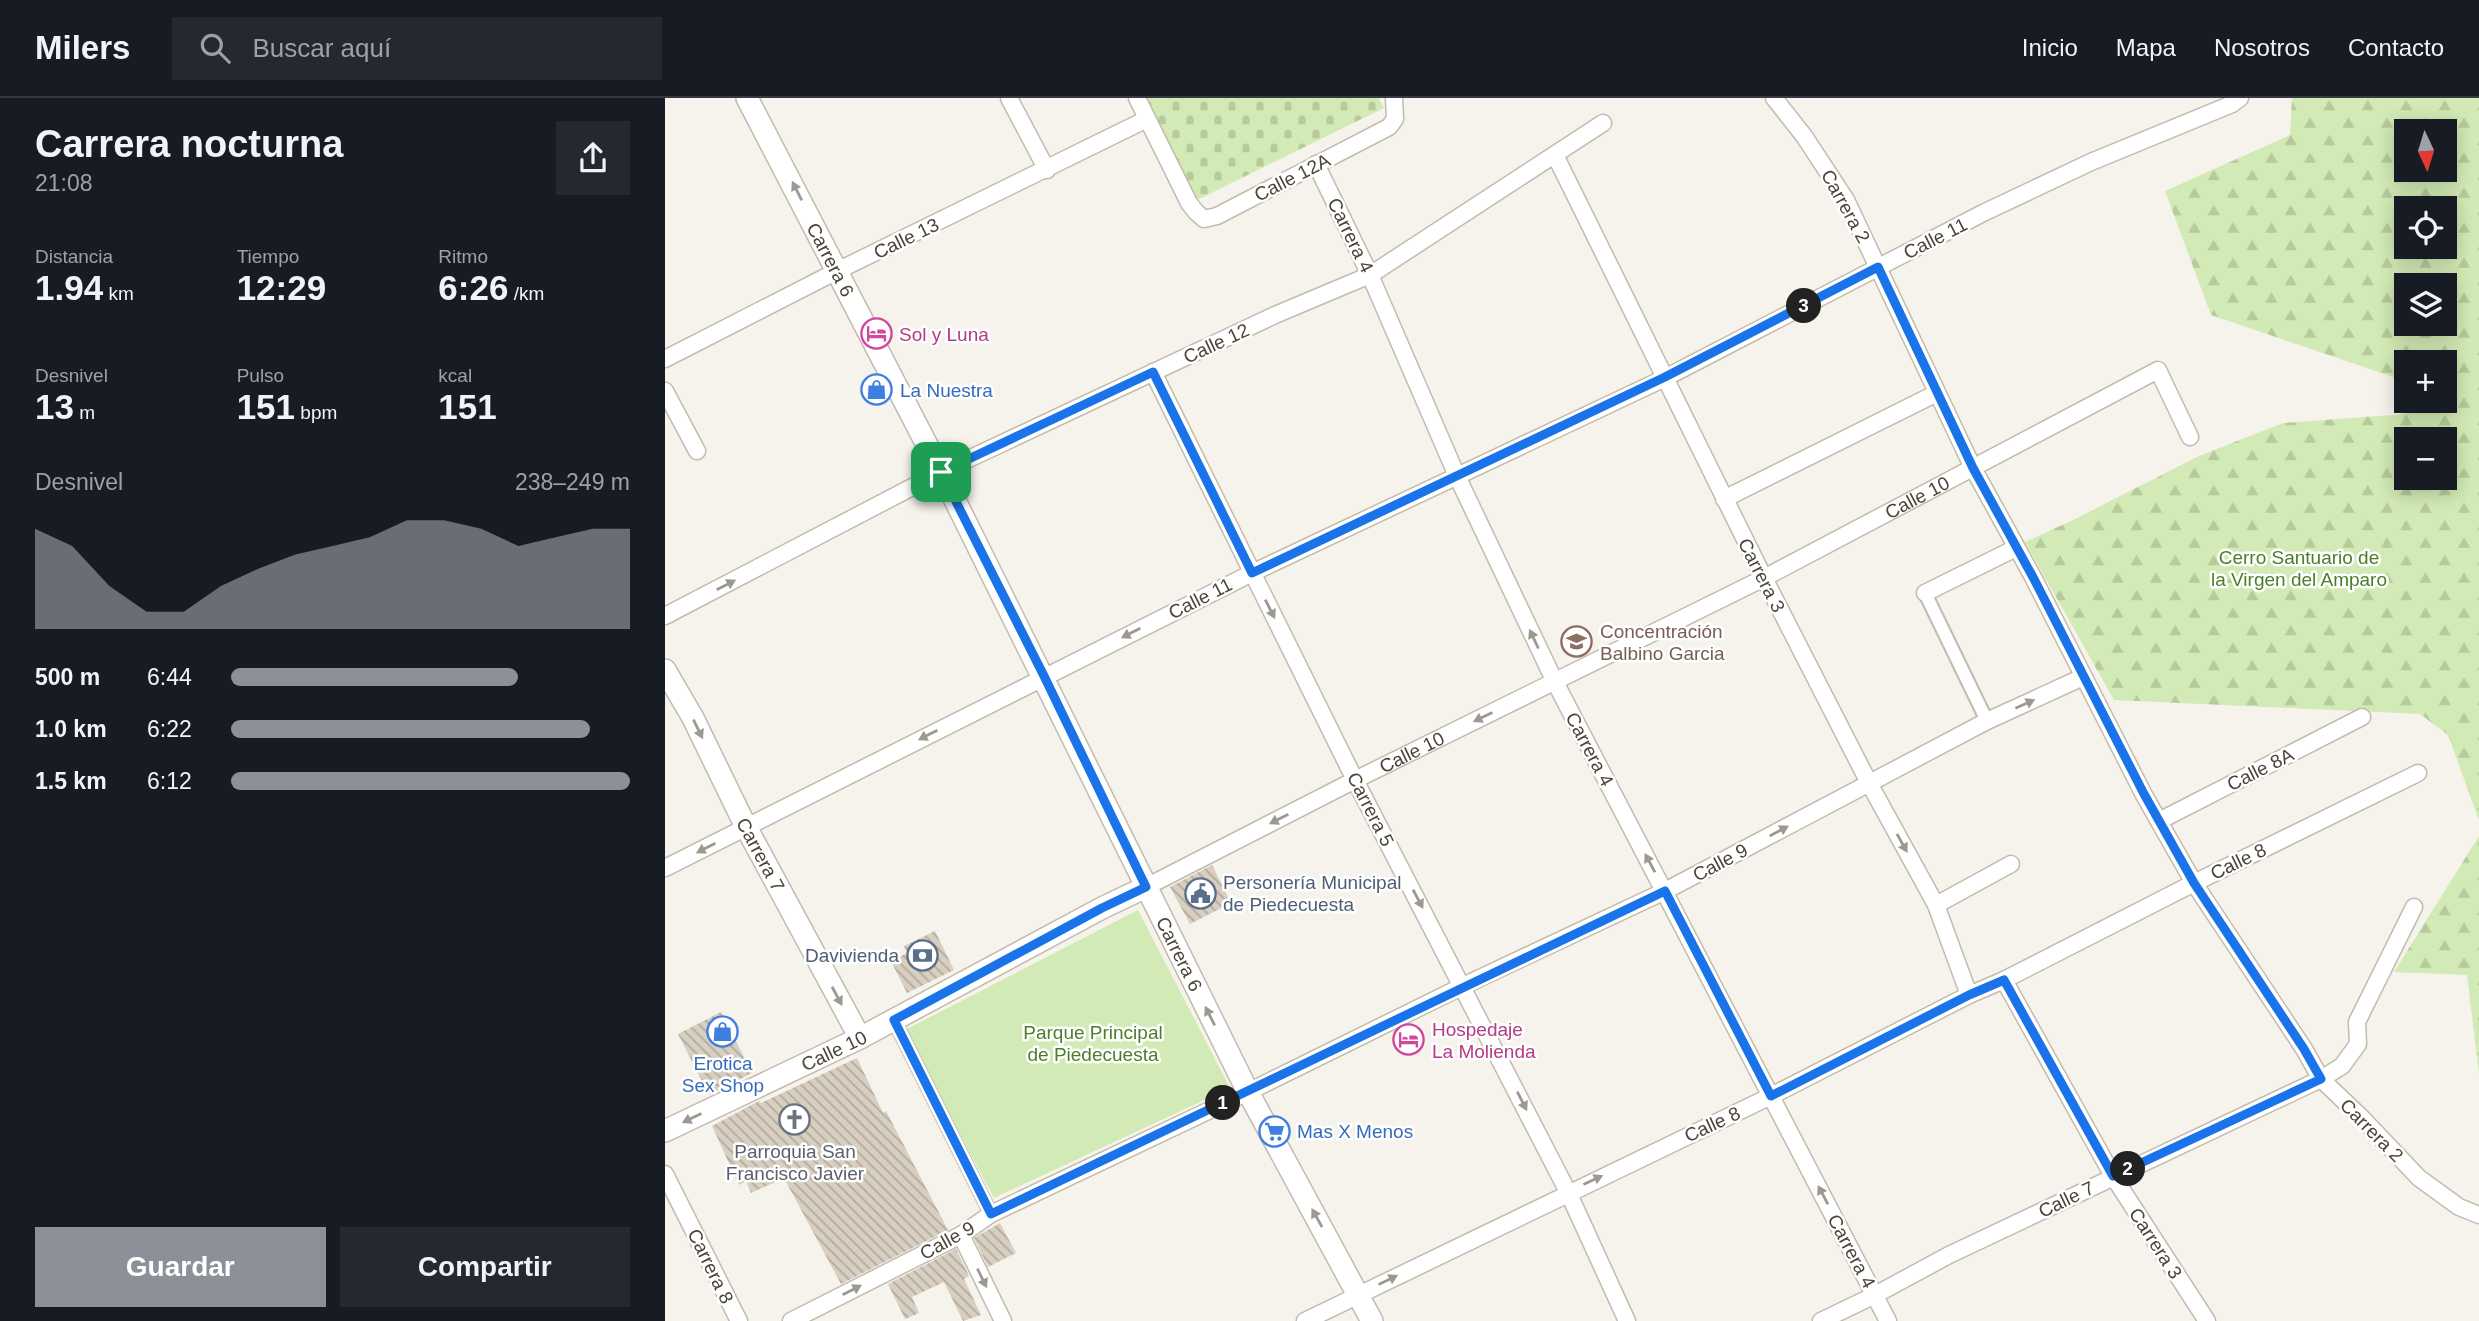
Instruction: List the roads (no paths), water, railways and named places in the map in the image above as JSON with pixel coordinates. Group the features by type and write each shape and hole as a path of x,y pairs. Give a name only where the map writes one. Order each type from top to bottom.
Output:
{"street":[{"name":"Carrera 6","path":"747,98 1044,676 1248,1092 1372,1321"},
{"path":"1009,98 1047,170"},
{"path":"1137,98 1147,119"},
{"name":"Calle 12A","path":"1147,119 1189,203 1203,219 1217,216 1389,127 1395,119 1394,98"},
{"name":"Carrera 2","path":"1774,98 1804,136 1846,200 1973,468 2194,883 2321,1079 2363,1118 2419,1178 2459,1207 2479,1215"},
{"name":"Calle 11","path":"665,869 1252,573 1665,377 1983,213 2091,162 2236,101"},
{"name":"Calle 13","path":"665,359 837,271 1147,119"},
{"name":"Calle 12","path":"665,616 941,472 1275,315 1370,275 1603,123"},
{"name":"Carrera 3","path":"1555,155 1764,578 1869,783 1936,905 1969,995"},
{"name":"Carrera 4","path":"1316,164 1370,275 1457,476 1555,682 1888,1321"},
{"name":"Calle 10","path":"665,1131 860,1038 1102,908 1764,578 2158,370 2190,437"},
{"name":"Carrera 5","path":"1153,372 1355,780 1568,1192 1626,1321"},
{"path":"665,391 697,451"},
{"path":"1724,499 1937,393"},
{"path":"1987,721 1925,593 2016,548"},
{"name":"Carrera 7","path":"665,670 693,718 746,827 860,1038"},
{"name":"Calle 9","path":"791,1321 961,1235 991,1214 1248,1092 1463,985 1665,891 1987,721 2083,677"},
{"name":"Calle 8A","path":"2159,821 2362,717"},
{"name":"Calle 8","path":"1305,1321 1771,1096 2418,773"},
{"path":"1936,905 2011,864"},
{"name":"Calle 7","path":"1821,1321 1949,1255 2321,1079 2342,1066 2358,1044 2357,1022 2414,907"},
{"name":"Carrera 3","path":"2004,980 2113,1176 2207,1321"},
{"path":"894,1020 991,1214"},
{"name":"Carrera 8","path":"665,1174 739,1321"},
{"path":"961,1235 1003,1321"}],"place":[{"name":"Sol y Luna","path":"876,334"},
{"name":"La Nuestra","path":"877,390"},
{"name":"Concentración Balbino Garcia","path":"1577,642"},
{"name":"Personería Municipal de Piedecuesta","path":"1200,893"},
{"name":"Davivienda","path":"922,955"},
{"name":"Erotica Sex Shop","path":"723,1032"},
{"name":"Hospedaje La Molienda","path":"1409,1040"},
{"name":"Parroquia San Francisco Javier","path":"795,1120"},
{"name":"Mas X Menos","path":"1274,1131"}],"park label":[{"name":"Cerro Santuario de la Virgen del Amparo","path":"2299,568"},
{"name":"Parque Principal de Piedecuesta","path":"1093,1043"}]}
